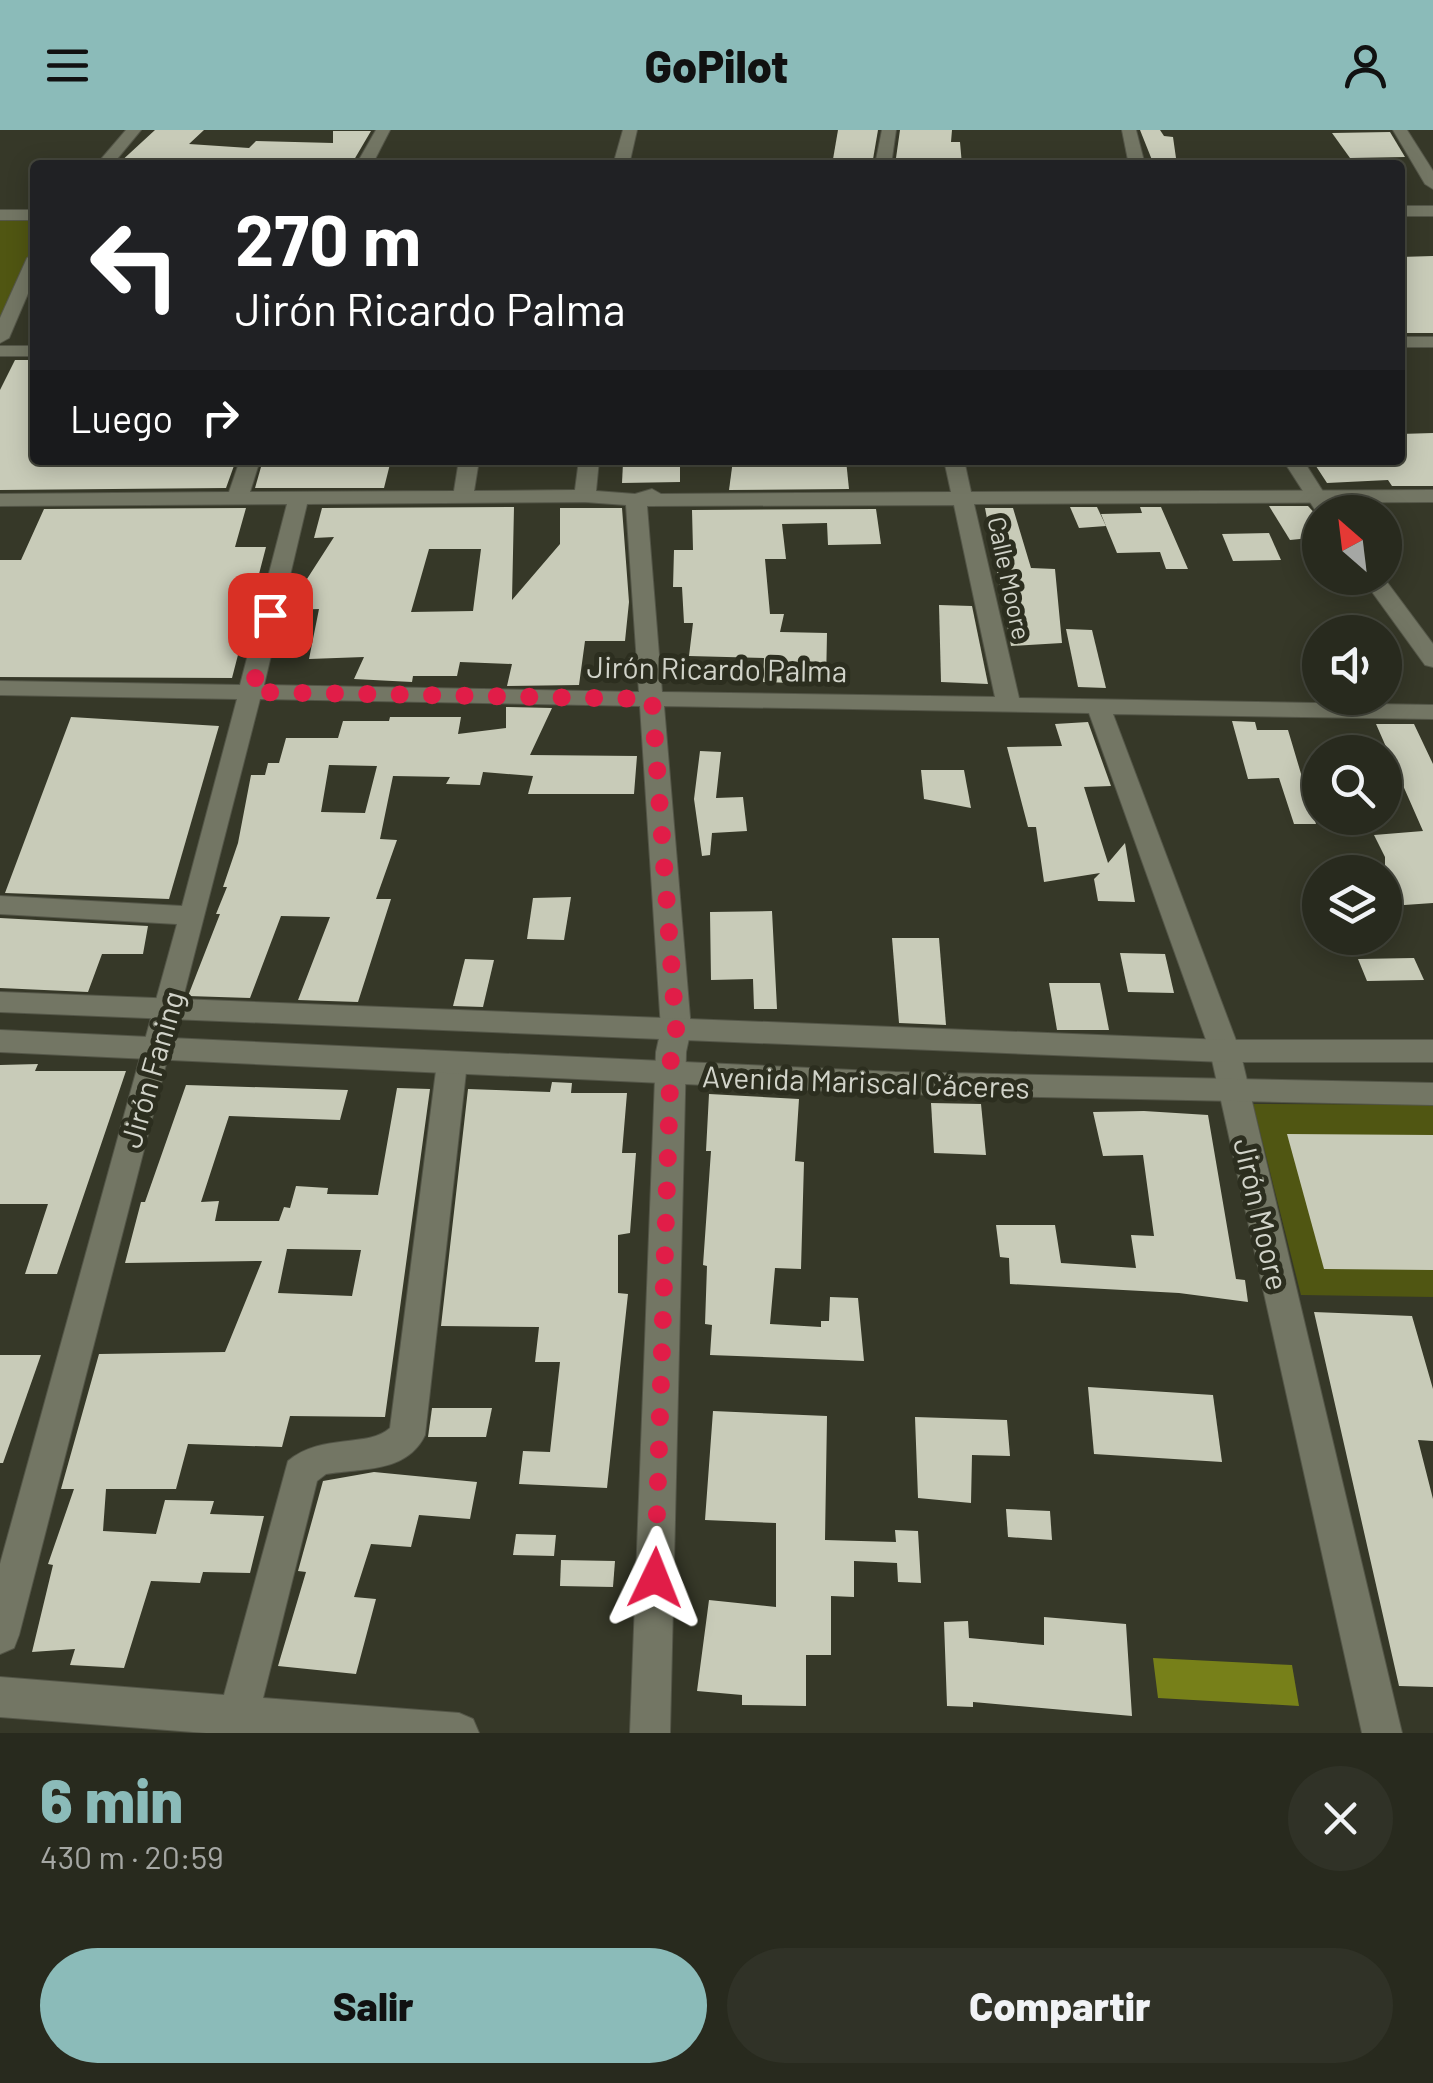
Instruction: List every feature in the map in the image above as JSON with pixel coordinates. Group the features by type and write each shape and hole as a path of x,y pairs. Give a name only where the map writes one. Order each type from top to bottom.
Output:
{"street":[{"path":"108,160 134,130"},
{"path":"367,160 383,130"},
{"path":"622,160 630,130"},
{"path":"884,160 889,130"},
{"path":"1129,130 1136,160"},
{"path":"1400,130 1433,184"},
{"path":"1405,211 1433,211"},
{"path":"0,216 30,215"},
{"path":"0,338 30,269"},
{"path":"1405,342 1433,342"},
{"path":"0,351 30,351"},
{"path":"236,500 248,465"},
{"path":"463,498 467,465"},
{"path":"584,496 588,465"},
{"name":"Calle Moore","path":"955,465 1009,708"},
{"path":"1295,465 1313,495"},
{"path":"1400,495 1433,493"},
{"path":"0,500 584,496 636,500 964,494 1302,500"},
{"name":"Jirón Faning","path":"0,1635 154,1049 170,1009 298,500"},
{"path":"636,500 676,1029 671,1074 650,1733"},
{"path":"1385,595 1433,660"},
{"name":"Jirón Ricardo Palma","path":"0,688 1009,708 1433,712"},
{"name":"Jirón Moore","path":"1099,709 1225,1051 1382,1733"},
{"path":"0,905 194,916"},
{"name":"Avenida Mariscal Cáceres","path":"0,1002 1225,1051 1433,1051"},
{"name":"Avenida Mariscal Cáceres","path":"0,1041 671,1074 1234,1093 1433,1094"},
{"path":"238,1716 300,1472 322,1458 391,1448 407,1435 452,1063"},
{"path":"0,1697 459,1733"}],"shaded area":[{"path":"0,215 30,215 30,259 0,338"},
{"path":"1253,1104 1433,1105 1433,1297 1301,1295"},
{"path":"1153,1658 1292,1665 1299,1706 1158,1698"}],"building":[{"path":"155,130 204,130 189,144 249,148 256,141 333,143 333,131 371,131 354,160 122,160"},
{"path":"838,130 878,130 873,160 833,160"},
{"path":"900,130 952,130 951,142 960,142 962,160 896,160"},
{"path":"1140,130 1160,130 1164,136 1173,137 1176,160 1152,160"},
{"path":"1390,132 1405,157 1350,158 1332,133"},
{"path":"1433,256 1433,333 1405,333 1405,257"},
{"path":"15,360 30,360 30,465 234,465 226,488 0,490 0,390"},
{"path":"1433,433 1433,486 1392,486 1388,480 1327,483 1315,465 1405,465 1405,434"},
{"path":"262,465 390,465 384,488 255,488"},
{"path":"623,465 680,465 680,482 622,483"},
{"path":"732,465 847,465 849,489 729,490"},
{"path":"1269,506 1302,506 1302,539 1290,540"},
{"path":"514,507 512,600 560,544 560,508 622,508 629,602 625,641 585,641 579,685 507,686 512,664 460,662 457,676 413,676 412,682 354,679 364,657 309,659 319,609 287,610 334,537 314,538 322,508","holes":["429,549 481,549 473,611 411,612"]},
{"path":"1070,507 1097,507 1106,526 1079,528"},
{"path":"1140,507 1161,507 1188,569 1166,569 1160,552 1117,553 1101,514 1142,513"},
{"path":"246,508 235,547 266,547 232,678 0,677 0,560 21,560 44,509"},
{"path":"985,508 1013,508 1031,568 1055,569 1062,643 1011,646"},
{"path":"876,509 881,544 828,545 827,523 782,524 786,559 765,559 770,614 784,614 780,632 827,633 826,684 763,682 764,658 689,656 693,623 684,623 682,587 673,587 674,550 693,550 692,510"},
{"path":"1269,533 1281,560 1233,561 1222,534"},
{"path":"939,605 972,606 988,684 941,682"},
{"path":"1066,629 1092,630 1106,688 1078,687"},
{"path":"506,707 552,708 530,755 637,756 634,794 528,794 533,776 483,772 480,785 446,784 450,777 393,776 380,839 397,840 376,899 391,899 358,1002 298,1000 330,917 281,916 250,998 188,996 220,914 216,914 227,887 223,887 238,843 251,775 265,775 268,763 279,763 286,738 338,738 343,721 389,721 390,717 461,717 458,734 506,728","holes":["329,765 377,766 365,813 321,812"]},
{"path":"71,717 219,726 169,899 5,893"},
{"path":"1232,721 1255,722 1257,730 1288,730 1302,777 1302,824 1294,824 1279,778 1248,779"},
{"path":"1088,722 1111,786 1084,787 1108,863 1125,843 1135,902 1098,901 1094,879 1100,873 1044,882 1036,827 1028,827 1007,747 1062,746 1055,724"},
{"path":"1376,724 1414,724 1433,764 1433,903 1402,905 1402,855 1384,855 1374,835 1423,831 1402,783 1402,735 1381,735"},
{"path":"700,751 721,752 716,798 743,797 747,831 712,833 710,855 702,856 694,799"},
{"path":"921,770 964,770 971,808 924,799"},
{"path":"571,897 564,940 527,939 533,898"},
{"path":"772,911 777,1009 754,1009 753,979 711,980 710,912"},
{"path":"0,918 148,926 143,954 102,954 88,992 0,988"},
{"path":"892,938 939,938 946,1025 899,1023"},
{"path":"1120,953 1165,954 1174,993 1128,992"},
{"path":"1414,958 1424,980 1367,981 1358,959"},
{"path":"465,959 494,960 483,1007 453,1006"},
{"path":"1049,983 1100,983 1109,1030 1057,1030"},
{"path":"38,1064 35,1071 126,1071 57,1274 25,1274 48,1204 0,1204 0,1065"},
{"path":"552,1082 572,1083 571,1093 627,1093 622,1153 636,1153 630,1233 618,1235 618,1293 628,1294 607,1488 519,1484 523,1451 550,1452 560,1362 535,1362 539,1327 441,1326 468,1089 550,1092"},
{"path":"186,1085 348,1090 340,1120 229,1116 201,1202 219,1201 215,1221 279,1221 284,1207 290,1208 296,1186 328,1188 327,1194 378,1195 397,1088 430,1089 385,1417 290,1416 282,1447 188,1444 176,1489 106,1489 103,1531 156,1534 165,1500 214,1501 210,1514 264,1516 250,1573 203,1572 200,1583 151,1581 124,1668 70,1665 75,1649 32,1652 53,1565 48,1564 74,1489 61,1489 99,1354 225,1352 262,1261 125,1263 141,1202 145,1202","holes":["287,1249 361,1250 352,1296 278,1293"]},
{"path":"709,1094 799,1099 795,1161 804,1162 801,1269 775,1268 770,1324 821,1327 821,1321 829,1321 830,1297 858,1298 864,1361 710,1355 712,1325 705,1324 707,1266 703,1265 711,1151 706,1151"},
{"path":"931,1103 981,1104 986,1155 934,1153"},
{"path":"1093,1112 1208,1115 1236,1279 1245,1280 1248,1302 1179,1293 1010,1284 1009,1258 1000,1257 996,1225 1055,1225 1061,1263 1136,1268 1131,1235 1154,1236 1143,1155 1103,1156"},
{"path":"1287,1134 1433,1135 1433,1270 1324,1269"},
{"path":"1314,1312 1412,1316 1433,1389 1433,1441 1418,1440 1433,1499 1433,1687 1399,1686"},
{"path":"0,1355 41,1355 3,1463 0,1463"},
{"path":"1088,1387 1213,1395 1222,1462 1094,1454"},
{"path":"432,1408 492,1408 486,1437 428,1437"},
{"path":"713,1411 827,1416 825,1540 896,1542 895,1530 918,1531 921,1583 898,1582 897,1563 854,1561 854,1597 831,1596 831,1655 806,1655 806,1706 742,1705 742,1695 697,1691 709,1600 776,1607 776,1523 705,1520"},
{"path":"915,1417 1007,1420 1010,1456 972,1455 971,1503 918,1498"},
{"path":"374,1472 477,1482 470,1519 419,1515 411,1547 371,1544 354,1597 376,1599 356,1674 278,1666 306,1572 298,1571 323,1481"},
{"path":"1006,1509 1050,1511 1052,1540 1008,1537"},
{"path":"516,1534 556,1535 554,1556 513,1555"},
{"path":"561,1560 615,1561 613,1587 560,1586"},
{"path":"1044,1617 1126,1624 1132,1716 973,1702 973,1707 947,1706 944,1622 968,1621 969,1638 1044,1645"}],"route":[{"path":"270,615 252,692 652,699 676,1029 671,1052 655,1578"}]}
